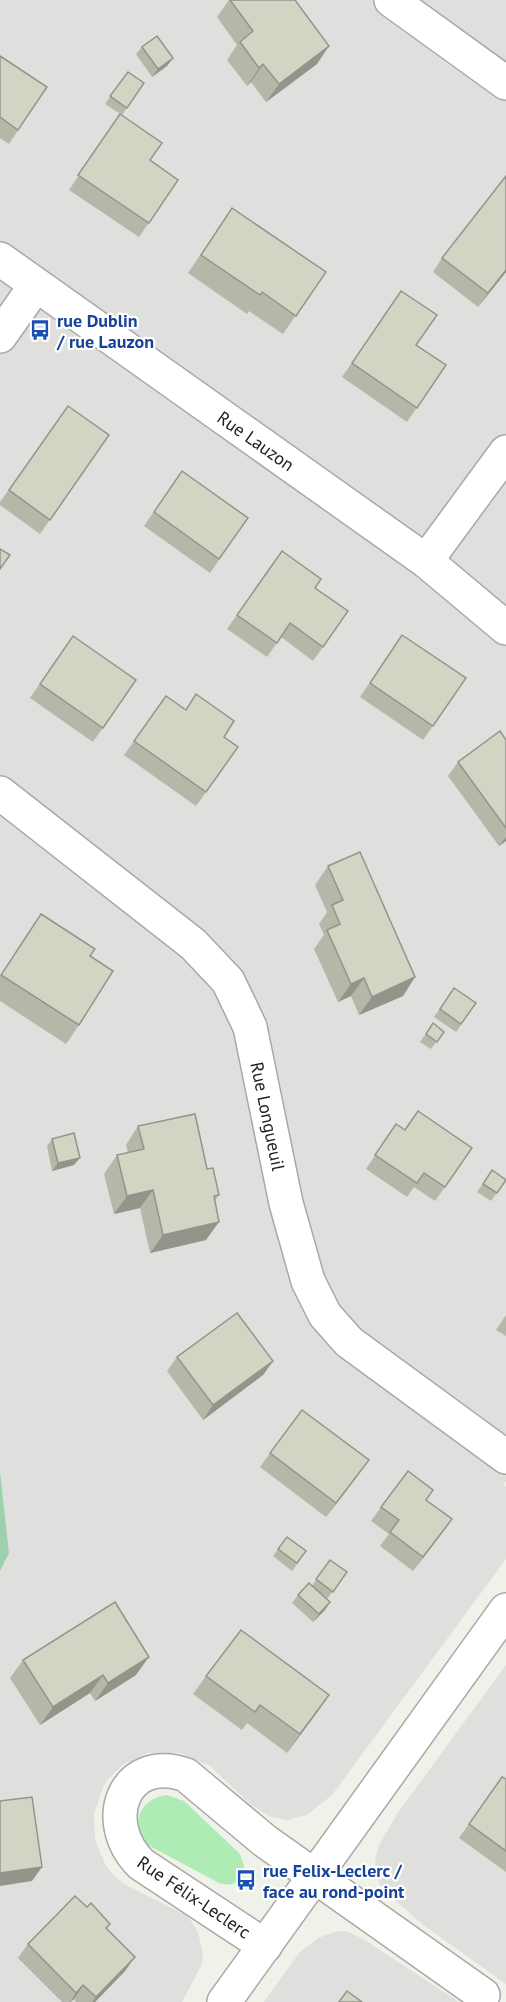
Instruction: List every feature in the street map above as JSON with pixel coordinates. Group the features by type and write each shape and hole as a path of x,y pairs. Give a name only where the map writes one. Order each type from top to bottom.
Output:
{"street":[{"path":"391,0 506,83"},
{"name":"Rue Lauzon","path":"0,259 426,561 506,628"},
{"path":"0,336 36,285"},
{"path":"426,561 506,452"},
{"name":"Rue Longueuil","path":"0,793 193,944 218,967 237,995 250,1027 286,1203 308,1281 325,1315 349,1342 506,1457"},
{"name":"Rue Félix-Leclerc","path":"224,2002 506,1610"},
{"name":"Rue Félix-Leclerc","path":"265,1946 136,1859 124,1844 119,1830 118,1816 122,1799 138,1780 148,1774 173,1771 186,1775 265,1841 315,1875"},
{"path":"315,1875 483,1995"}],"shaded area":[{"path":"0,0 506,0 506,1481 503,1485 506,1487 506,1559 332,1795 307,1815 287,1820 270,1817 249,1803 210,1766 180,1753 147,1753 123,1765 111,1776 103,1787 94,1814 95,1840 106,1866 115,1877 128,1886 188,1916 198,1932 203,1954 201,1966 182,2002 0,2002 0,1571 9,1553 0,1471"},
{"path":"506,1665 506,1984 422,1924 388,1894 379,1883 375,1861 378,1847 397,1814"},
{"path":"337,1931 346,1931 365,1940 459,2002 264,2002 300,1952 318,1938"}],"green space":[{"path":"0,1471 9,1553 0,1571"},
{"path":"167,1795 184,1801 240,1854 245,1870 239,1881 232,1884 219,1883 144,1843 138,1827 140,1812 151,1801"}],"building":[{"path":"230,0 295,0 329,46 279,84 263,64 259,68 240,42 253,31"},
{"path":"157,36 173,58 158,69 142,47"},
{"path":"0,56 47,87 18,130 0,117"},
{"path":"128,72 144,83 127,108 110,96"},
{"path":"120,114 162,143 150,160 178,180 149,223 78,175"},
{"path":"506,176 506,270 488,293 442,258"},
{"path":"232,208 326,272 296,316 262,292 260,295 201,255"},
{"path":"401,291 437,315 416,345 446,365 417,408 352,363"},
{"path":"68,406 109,435 50,520 9,490"},
{"path":"182,471 248,518 219,559 154,512"},
{"path":"0,549 10,555 0,569"},
{"path":"282,551 321,579 315,588 348,611 323,647 290,623 277,643 237,615"},
{"path":"402,635 466,678 433,726 370,683"},
{"path":"73,636 136,680 103,728 40,684"},
{"path":"196,694 234,721 224,737 238,747 206,792 134,741 166,696 186,710"},
{"path":"500,731 506,740 506,828 458,762"},
{"path":"360,852 415,977 372,997 364,978 351,984 327,930 340,924 332,905 343,900 328,866"},
{"path":"41,914 95,949 90,956 113,971 79,1025 1,975"},
{"path":"454,988 476,1003 461,1024 440,1009"},
{"path":"433,1023 444,1032 437,1042 426,1034"},
{"path":"418,1111 472,1148 445,1187 424,1173 417,1183 375,1155 396,1124 405,1130"},
{"path":"195,1114 207,1169 213,1168 219,1195 214,1196 219,1222 163,1235 153,1190 127,1196 117,1155 144,1149 138,1126"},
{"path":"74,1133 80,1158 58,1163 52,1139"},
{"path":"492,1170 506,1180 497,1193 483,1184"},
{"path":"237,1313 273,1361 213,1405 177,1357"},
{"path":"302,1410 369,1460 336,1503 270,1453"},
{"path":"408,1471 433,1490 426,1500 452,1519 423,1557 390,1532 399,1520 381,1507"},
{"path":"287,1537 306,1551 297,1563 278,1549"},
{"path":"330,1560 347,1572 333,1592 316,1579"},
{"path":"309,1583 330,1602 319,1614 298,1595"},
{"path":"115,1602 149,1657 108,1683 103,1675 53,1707 23,1660"},
{"path":"241,1630 329,1695 300,1734 260,1705 255,1712 206,1676"},
{"path":"502,1777 506,1779 506,1851 469,1824"},
{"path":"32,1797 42,1867 0,1873 0,1801"},
{"path":"75,1896 87,1907 91,1903 110,1924 106,1928 135,1957 96,1997 83,1985 76,1993 28,1944"},
{"path":"347,1991 362,2002 339,2002"}],"place":[{"name":"rue Dublin / rue Lauzon","path":"40,330"},
{"name":"rue Felix-Leclerc / face au rond-point","path":"246,1880"}]}
